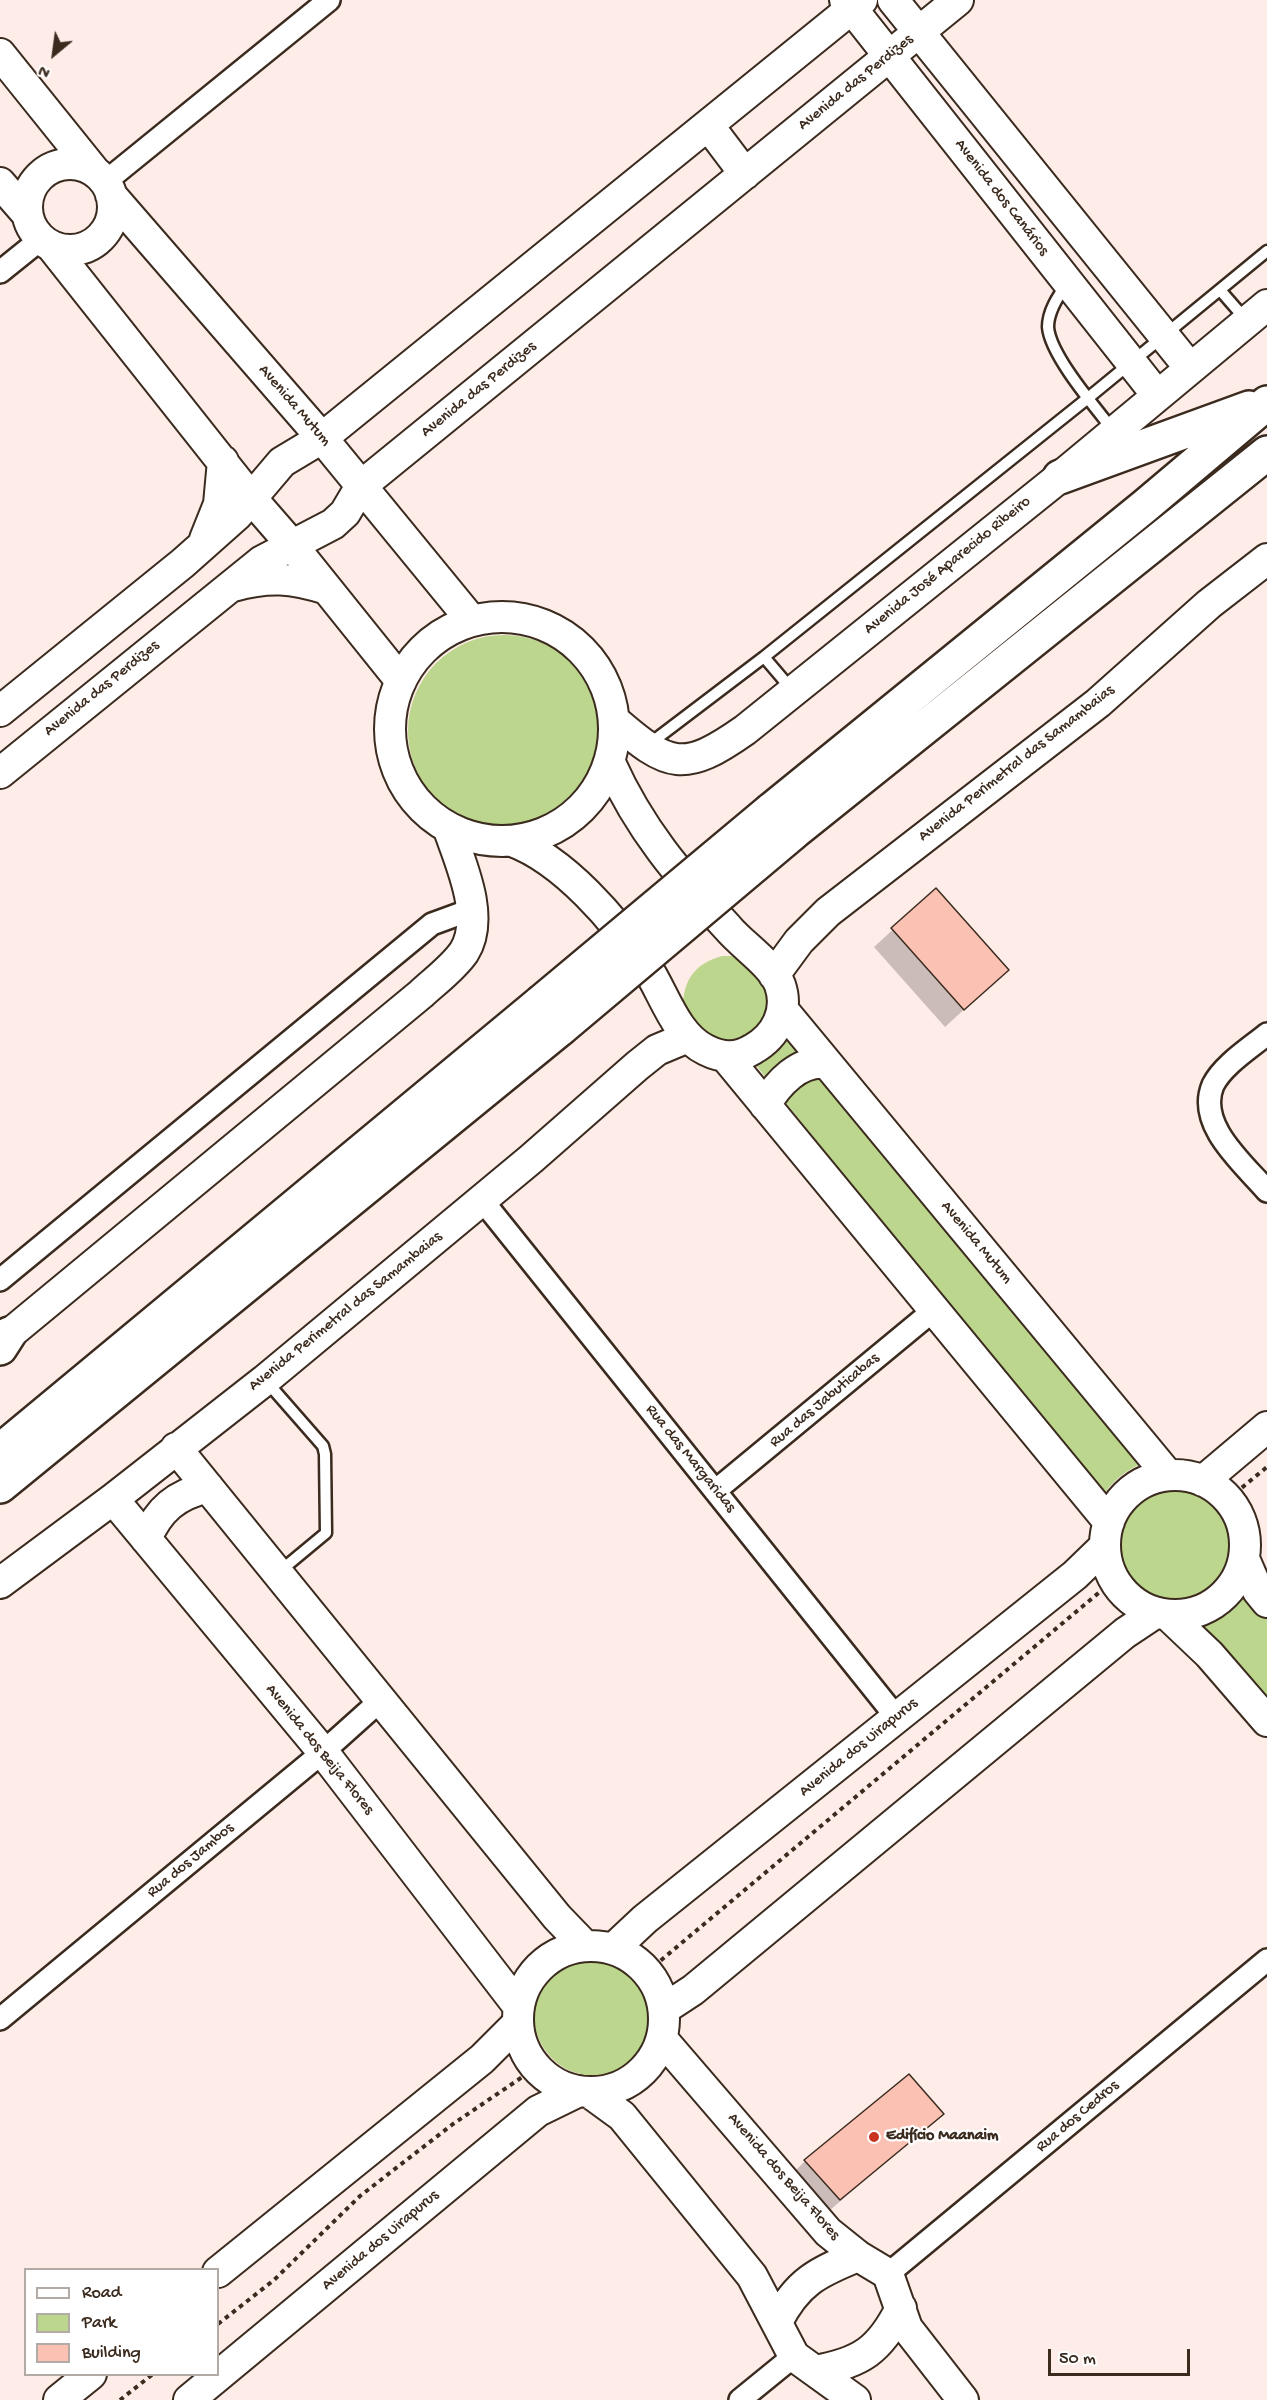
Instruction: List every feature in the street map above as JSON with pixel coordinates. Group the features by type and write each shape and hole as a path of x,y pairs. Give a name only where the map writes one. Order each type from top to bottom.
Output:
{"highway":[{"path":"1060,477 1267,402"},
{"path":"0,1452 771,810 1145,506 1267,402"},
{"path":"0,1486 560,1029 794,833 1267,453"}],"street":[{"path":"104,183 329,0"},
{"path":"893,0 1190,368"},
{"name":"Avenida das Perdizes","path":"0,773 227,587 262,561 291,544 320,533 333,524 345,513 361,486 958,0"},
{"path":"0,711 183,563 237,515 282,462 322,438 708,125 853,3"},
{"name":"Avenida dos Canários","path":"853,3 890,56 1157,395"},
{"name":"Avenida Mutum","path":"0,54 104,183 322,438 472,621"},
{"path":"708,125 745,174"},
{"path":"67,164 82,166 104,183 113,209 110,223 103,235 93,244 80,249 66,250 40,233 27,200 32,186 41,175 67,164"},
{"path":"0,183 251,498 401,681"},
{"path":"1042,249 1075,225"},
{"path":"0,272 40,233"},
{"path":"1073,289 1112,271"},
{"name":"Avenida José Aparecido Ribeiro","path":"614,720 645,747 657,754 695,759 712,753 794,691 1060,477 1113,430 1257,313"},
{"path":"202,544 219,504 223,461"},
{"name":"Avenida Perimetral das Samambaias","path":"774,975 799,941 828,912 1098,703 1209,604 1267,559"},
{"path":"227,587 267,579 293,579 327,589"},
{"path":"514,618 536,622 556,631 575,644 602,678 610,698 614,720 614,742 610,763 595,793 573,817 544,833 512,841 490,840 448,827 430,815 415,799 394,760 390,738 390,716 401,681 416,657 432,641 450,629 472,621 514,618"},
{"path":"512,841 530,848 577,885 625,937 646,966 688,1037 702,1048 725,1056 738,1056 765,1041 783,1011 780,985 774,975 745,947 666,860 630,806 610,763"},
{"path":"3,1342 421,994 463,953 468,944 473,909 466,879 448,827"},
{"path":"0,1280 432,924 473,909"},
{"name":"Avenida Mutum","path":"783,1011 1168,1475"},
{"path":"1267,1034 1232,1063 1214,1084 1208,1106 1216,1130 1267,1191"},
{"name":"Avenida Perimetral das Samambaias","path":"0,1583 113,1500 265,1380 482,1200 657,1050 688,1037"},
{"path":"725,1056 934,1310 1107,1534"},
{"path":"765,1105 780,1082 809,1064 826,1062"},
{"name":"Rua das Margaridas","path":"482,1200 897,1718"},
{"name":"Rua das Jabuticabas","path":"715,1491 934,1310"},
{"path":"1203,1481 1267,1427"},
{"path":"176,1448 556,1917 599,1948 632,1958 647,1972 658,1989 664,2009 662,2039 651,2061 634,2078 613,2089 584,2091"},
{"path":"1267,1602 1258,1591 1245,1555 1244,1528 1236,1508 1222,1492 1203,1481 1186,1476 1168,1475 1149,1480 1132,1490 1118,1504 1107,1534 1107,1563 1114,1580 1138,1605 1162,1614 1209,1654 1267,1721"},
{"path":"146,1539 155,1519 169,1503 187,1492 208,1487"},
{"name":"Avenida dos Beija Flores","path":"113,1500 323,1752 518,2015"},
{"path":"664,2009 693,1990 944,1780 1125,1633 1162,1614 1198,1612 1225,1596 1237,1580 1245,1555 1267,1522"},
{"name":"Avenida dos Uirapurus","path":"599,1948 645,1919 1075,1575 1107,1534"},
{"name":"Rua dos Jambos","path":"0,2019 323,1752 381,1700"},
{"path":"599,1948 557,1954 534,1972 524,1989 518,2015 524,2047 537,2067 556,2083 584,2091 622,2116 752,2276 786,2344 805,2363 855,2400"},
{"name":"Rua dos Cedros","path":"888,2274 1267,1960"},
{"path":"219,2271 482,2059 518,2015"},
{"name":"Avenida dos Beija Flores","path":"662,2039 828,2232 858,2256 888,2274"},
{"name":"Avenida dos Uirapurus","path":"219,2375 538,2111 584,2091"},
{"path":"777,2322 786,2302 800,2286 818,2272 858,2256"},
{"path":"888,2274 907,2328 963,2400"},
{"path":"740,2400 805,2363 843,2366 871,2352 890,2330 901,2308"},
{"path":"59,2400 89,2376"},
{"name":"Avenida dos Uirapurus","path":"189,2400 218,2376"}],"lane":[{"path":"645,747 764,657 1088,398 1267,251"},
{"path":"1073,289 1054,302 1048,327 1060,357 1113,430"},
{"path":"1220,290 1257,313"},
{"path":"764,657 794,691"},
{"path":"265,1380 323,1446 325,1454 326,1533 278,1574"}],"path":[{"path":"1228,1499 1267,1467"},
{"path":"647,1972 1114,1580"},
{"path":"219,2323 274,2280 360,2196 453,2124 537,2067"},
{"path":"120,2400 150,2376"}],"green space":[{"path":"495,635 513,635 541,642 572,663 593,694 600,731 593,768 572,799 541,820 513,827 495,827 459,816 430,792 419,776 412,759 408,740 408,722 419,686 443,657 459,646 476,639"},
{"path":"735,956 759,968 772,1001 761,1030 734,1044 704,1038 683,1003 686,986 694,972 713,959"},
{"path":"789,1029 1141,1464 1118,1478 1101,1498 755,1064"},
{"path":"1176,1485 1199,1489 1219,1502 1232,1522 1236,1545 1232,1568 1219,1588 1199,1601 1176,1605 1153,1601 1133,1588 1120,1568 1116,1545 1120,1522 1133,1502 1153,1489"},
{"path":"1245,1592 1267,1619 1267,1706 1201,1626 1227,1615"},
{"path":"595,1954 618,1958 638,1972 652,1992 656,2015 652,2038 638,2058 618,2072 595,2076 572,2072 552,2058 538,2038 534,2015 538,1992 552,1972 572,1958"}],"building":[{"path":"936,888 1009,970 964,1010 891,928"},
{"name":"Edifício Maanaim","path":"909,2074 944,2114 840,2200 804,2160"}],"place":[{"name":"Edifício Maanaim","path":"874,2137"}]}
